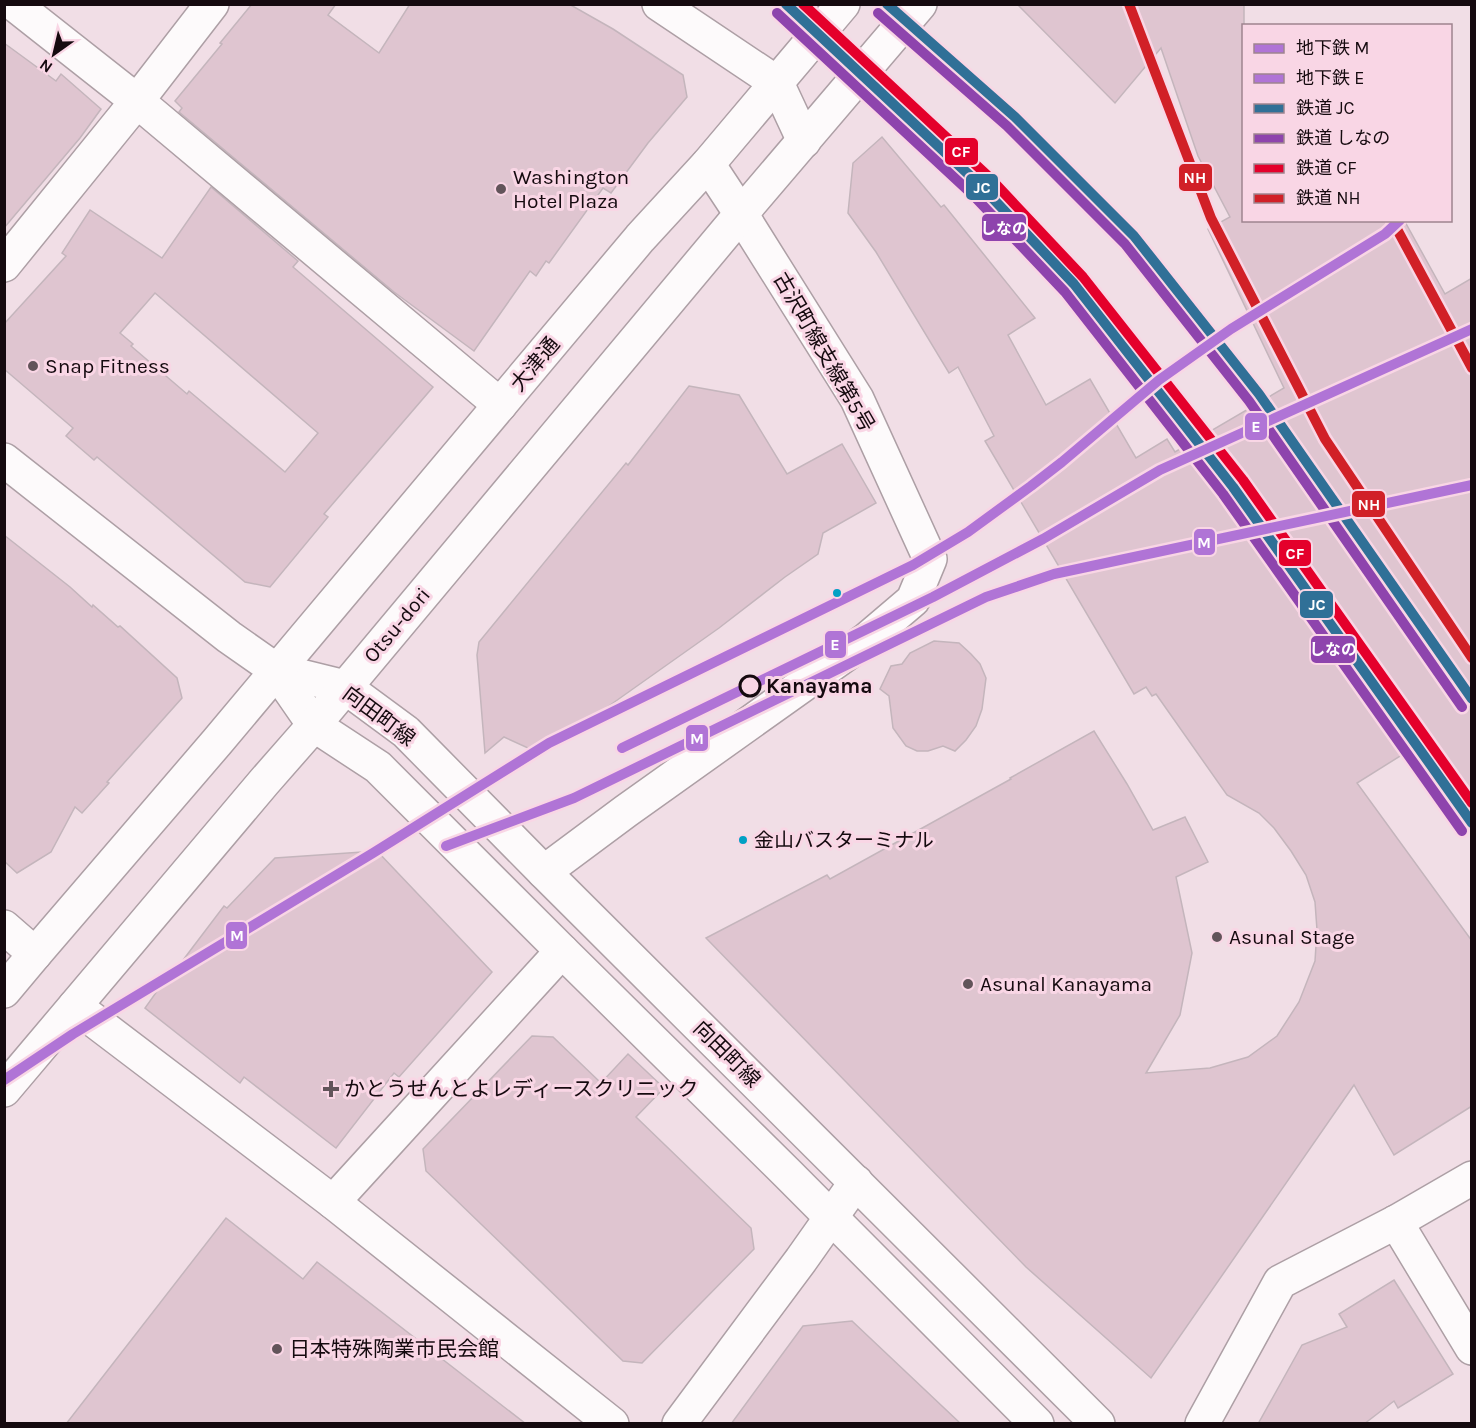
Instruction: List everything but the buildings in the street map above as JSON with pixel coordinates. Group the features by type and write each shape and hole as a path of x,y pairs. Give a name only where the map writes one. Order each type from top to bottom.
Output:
{"street":[{"path":"14,4 137,101 500,405"},
{"path":"4,265 213,4"},
{"path":"659,4 731,53 787,71 804,141"},
{"name":"大津通","path":"276,670 640,238 708,164 843,4"},
{"path":"741,214 920,4"},
{"name":"古沢町線支線第5号","path":"544,872 866,640 913,600 930,559 857,399 708,164"},
{"name":"Otsu-dori","path":"4,1090 314,725 741,214"},
{"path":"4,460 229,637 276,670 4,991"},
{"name":"向田町線","path":"276,670 345,687 406,732 1098,1424"},
{"name":"向田町線","path":"276,670 314,725 378,768 1037,1424"},
{"path":"4,927 35,954"},
{"path":"333,1202 562,951"},
{"path":"75,1006 333,1202 612,1424"},
{"path":"1202,1424 1280,1281 1396,1222 1472,1178"},
{"path":"679,1424 856,1182"},
{"path":"1396,1222 1472,1348"}],"metro line":[{"name":"M","path":"4,1080 73,1034 373,853 549,743 913,565 968,532 1062,462 1159,380 1231,329 1385,234 1398,222"},
{"name":"E","path":"622,748 933,597 1043,539 1160,470 1472,329"},
{"name":"M","path":"446,846 574,798 986,597 1054,574 1472,485"}],"rail line":[{"name":"JC","path":"786,4 981,186 1074,284 1233,487 1472,823"},
{"name":"CF","path":"803,4 989,177 1083,277 1243,480 1472,803"},
{"name":"JC","path":"887,4 1015,117 1134,236 1259,394 1472,699"},
{"name":"NH","path":"1129,4 1211,218 1325,439 1472,658"},
{"name":"しなの","path":"777,13 973,195 1065,292 1223,494 1462,831"},
{"name":"しなの","path":"878,13 1007,126 1125,244 1249,401 1462,707"},
{"name":"NH","path":"1393,222 1472,368"}],"place":[{"name":"Washington Hotel Plaza","path":"501,189"},
{"name":"Snap Fitness","path":"33,366"},
{"name":"Kanayama","path":"750,686"},
{"name":"金山バスターミナル","path":"743,840"},
{"name":"Asunal Stage","path":"1217,937"},
{"name":"Asunal Kanayama","path":"968,984"},
{"name":"かとうせんとよレディースクリニック","path":"331,1089"},
{"name":"日本特殊陶業市民会館","path":"277,1349"}]}
